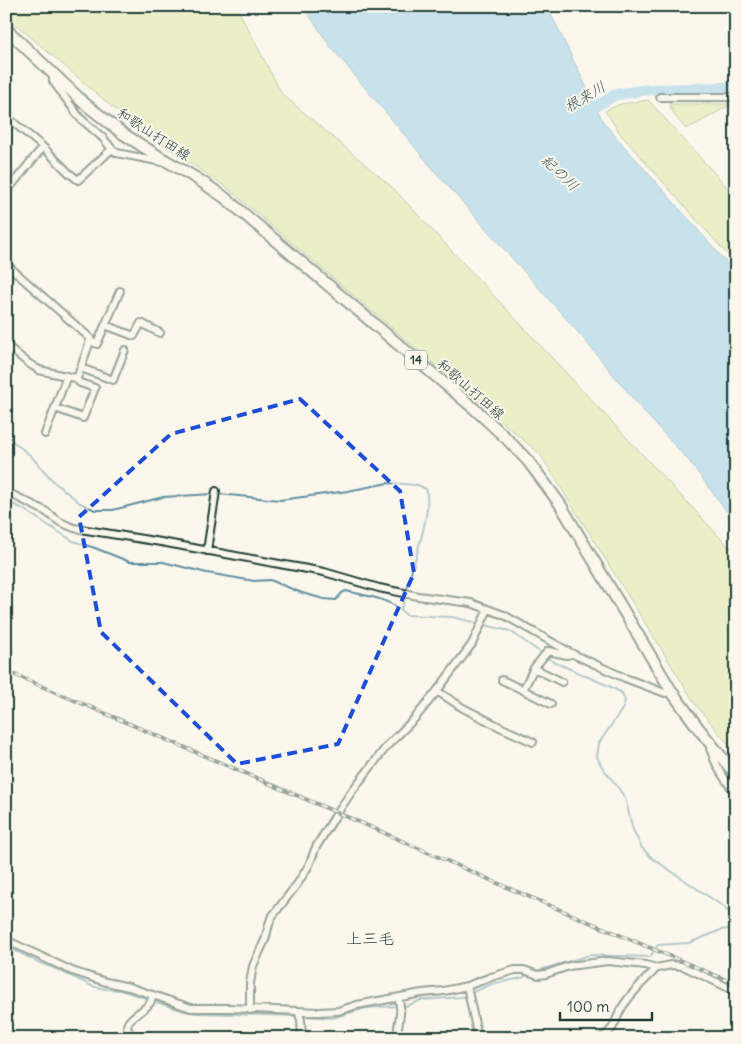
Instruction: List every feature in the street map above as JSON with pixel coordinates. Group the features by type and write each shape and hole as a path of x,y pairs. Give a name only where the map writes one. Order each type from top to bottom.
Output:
{"main road":[{"name":"和歌山打田線","path":"6,29 84,102 122,133 224,197 477,411 506,438 528,462 560,504 672,692 736,775"}],"street":[{"path":"55,75 52,78 53,80 80,118 103,138 112,149 118,153 162,162 166,160"},
{"path":"660,97 736,97"},
{"path":"6,116 78,180 112,149"},
{"path":"6,192 9,183 42,147"},
{"path":"6,264 90,338 81,368 78,376 75,378"},
{"path":"90,342 97,344 120,291"},
{"path":"105,325 134,336 141,323 160,333"},
{"path":"6,345 39,370 75,378 80,383 94,388 83,418 55,408"},
{"path":"81,368 113,380 125,350"},
{"path":"45,434 68,376"},
{"path":"207,551 216,491"},
{"path":"6,492 74,528 324,572 379,588 418,596 471,603 486,613 504,615 573,654 625,678 665,693 672,692"},
{"path":"250,1010 250,982 253,966 265,940 271,918 298,884 316,846 352,791 387,746 415,718 437,691 472,644 486,613"},
{"path":"523,690 534,668 548,652 573,654"},
{"path":"534,668 562,682"},
{"path":"502,680 552,704"},
{"path":"437,691 463,708 533,742"},
{"path":"712,745 710,748 712,756 736,794"},
{"path":"6,940 72,971 129,987 191,1008 338,1011 357,1005 467,986 515,970 524,970 538,975 569,966 608,961 657,968 671,965 683,966 727,987 735,993"},
{"path":"601,1038 613,1028 622,1007 657,968"},
{"path":"467,986 478,1038"},
{"path":"134,1038 128,1032 127,1027 135,1014 150,1003 153,996"},
{"path":"398,998 402,1010 397,1031 398,1038"},
{"path":"298,1011 301,1020 302,1038"}],"highlighted area":[{"path":"300,399 400,491 414,573 338,744 237,764 101,632 79,517 171,434"}],"green space":[{"path":"6,6 236,6 282,94 392,187 728,546 736,549 736,754 696,705 540,454 226,187 131,123 6,16"},
{"path":"648,100 736,197 736,264 622,136 605,111 620,104"},
{"path":"669,104 736,104 736,113 730,105 686,129 675,116"}],"water":[{"name":"紀の川","path":"303,6 547,6 604,123 736,273 736,524 689,461 644,412 577,331 439,176 330,46"}],"waterway":[{"name":"根来川","path":"583,114 615,95 643,90 736,87"},
{"path":"6,436 30,455 54,482 80,503 95,510 113,510 163,497 213,494"},
{"path":"218,494 280,500 348,491 388,483 418,485 426,489 427,511 407,591"},
{"path":"6,501 23,509 73,541 130,562 163,562 207,573 254,581 270,580 302,593 324,599 336,600 346,591 387,602 406,615 452,617 510,631 554,662 622,693 625,701 623,708 599,743 597,757 602,767 625,798 633,830 642,848 652,858 724,907 736,920"},
{"path":"401,610 406,595"},
{"path":"533,972 590,955 650,957 658,945 689,943 721,930 736,928"},
{"path":"6,946 92,986 120,990 149,999"},
{"path":"402,1006 407,1006 421,1000 462,997 491,984 522,978 529,974"},
{"path":"153,1001 197,1013 297,1016"},
{"path":"301,1016 332,1018 366,1008 397,1006"}],"railway":[{"path":"6,671 736,984"}],"district":[{"name":"上三毛","path":"370,938"}]}
